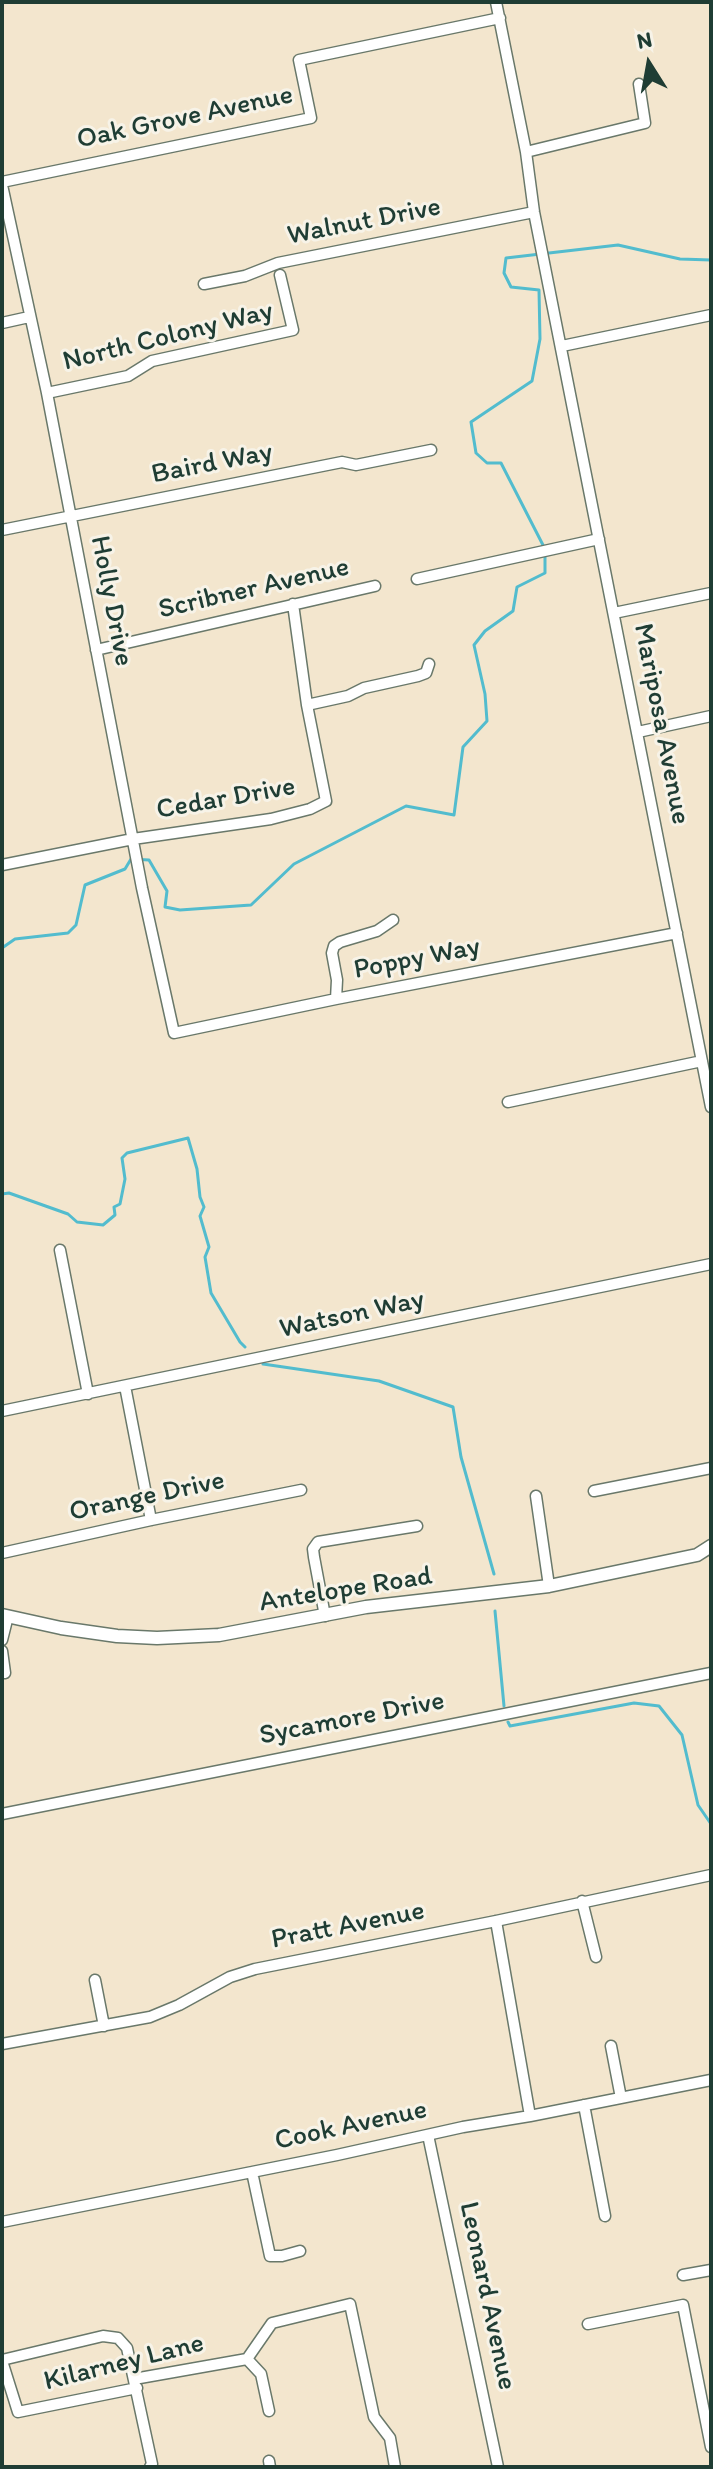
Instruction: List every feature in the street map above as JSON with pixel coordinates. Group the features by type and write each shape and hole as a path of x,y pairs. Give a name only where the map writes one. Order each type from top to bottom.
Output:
{"main road":[{"name":"Antelope Road","path":"5,1616 91,1633 157,1638 219,1635 366,1607 549,1586 697,1555 711,1546"},
{"path":"697,1555 711,1560"}],"street":[{"name":"Mariposa Avenue","path":"496,2 526,152 534,212 711,1107"},
{"name":"Oak Grove Avenue","path":"2,183 311,118 299,60 500,18"},
{"path":"526,152 645,123 639,84"},
{"name":"Holly Drive","path":"2,183 47,393 171,1027"},
{"name":"Walnut Drive","path":"204,284 245,276 278,263 534,212"},
{"name":"North Colony Way","path":"47,393 128,376 152,361 293,330 280,275"},
{"path":"562,346 711,315"},
{"path":"2,323 29,317"},
{"name":"Baird Way","path":"2,530 342,462 356,465 431,450"},
{"path":"417,579 599,539"},
{"name":"Scribner Avenue","path":"96,650 375,586"},
{"path":"614,613 711,593"},
{"path":"293,604 307,705 418,676 426,673 429,664"},
{"name":"Cedar Drive","path":"2,865 133,839 271,819 310,809 326,801 307,705"},
{"path":"638,732 711,716"},
{"path":"336,999 334,946 377,931 393,920"},
{"name":"Poppy Way","path":"171,1027 174,1033 196,1030 336,999 677,933"},
{"path":"508,1102 702,1061"},
{"path":"60,1250 88,1394"},
{"name":"Watson Way","path":"2,1411 711,1264"},
{"path":"125,1386 151,1520"},
{"path":"594,1491 711,1468"},
{"name":"Orange Drive","path":"2,1553 301,1490"},
{"path":"536,1496 549,1586"},
{"path":"325,1616 313,1549 318,1542 417,1526"},
{"path":"2,1640 5,1616"},
{"path":"2,1651 5,1673 2,1673"},
{"name":"Sycamore Drive","path":"2,1814 711,1673"},
{"name":"Pratt Avenue","path":"2,2044 168,2011 214,1984 246,1971 711,1875"},
{"path":"582,1901 596,1957"},
{"path":"496,1921 530,2116"},
{"path":"95,1980 104,2026"},
{"path":"611,2046 621,2098"},
{"name":"Cook Avenue","path":"2,2222 463,2127 711,2080"},
{"path":"584,2105 605,2216"},
{"name":"Leonard Avenue","path":"428,2135 498,2467"},
{"path":"252,2172 270,2256 300,2251"},
{"path":"683,2275 711,2270"},
{"name":"Kilarney Lane","path":"2,2360 18,2412 247,2359 272,2323 350,2304 374,2417 390,2438 395,2467"},
{"path":"588,2324 683,2305 711,2447"},
{"path":"2,2360 103,2336 118,2338 127,2348 152,2464 150,2467"},
{"name":"Kilarney Lane","path":"247,2359 261,2374 269,2411"}],"waterway":[{"path":"2,948 15,939 68,933 76,925 85,885 125,869 131,859 149,860 167,891 165,907 180,910 251,905 294,864 406,806 454,815 463,747 487,721 485,694 474,645 485,631 513,611 517,587 545,573 545,549 501,463 487,463 476,453 471,422 532,381 540,339 539,290 511,287 504,273 506,258 618,245 680,259 711,260"},
{"path":"2,1194 9,1193 68,1214 77,1222 103,1225 115,1215 114,1207 120,1204 125,1179 122,1158 127,1153 188,1138 204,1207 200,1216 209,1247 205,1257 211,1293 245,1347"},
{"path":"263,1364 379,1381 453,1407 461,1457 494,1574"},
{"path":"495,1611 504,1706"},
{"path":"508,1722 510,1726 634,1703 659,1706 682,1735 698,1805 711,1824"}]}
